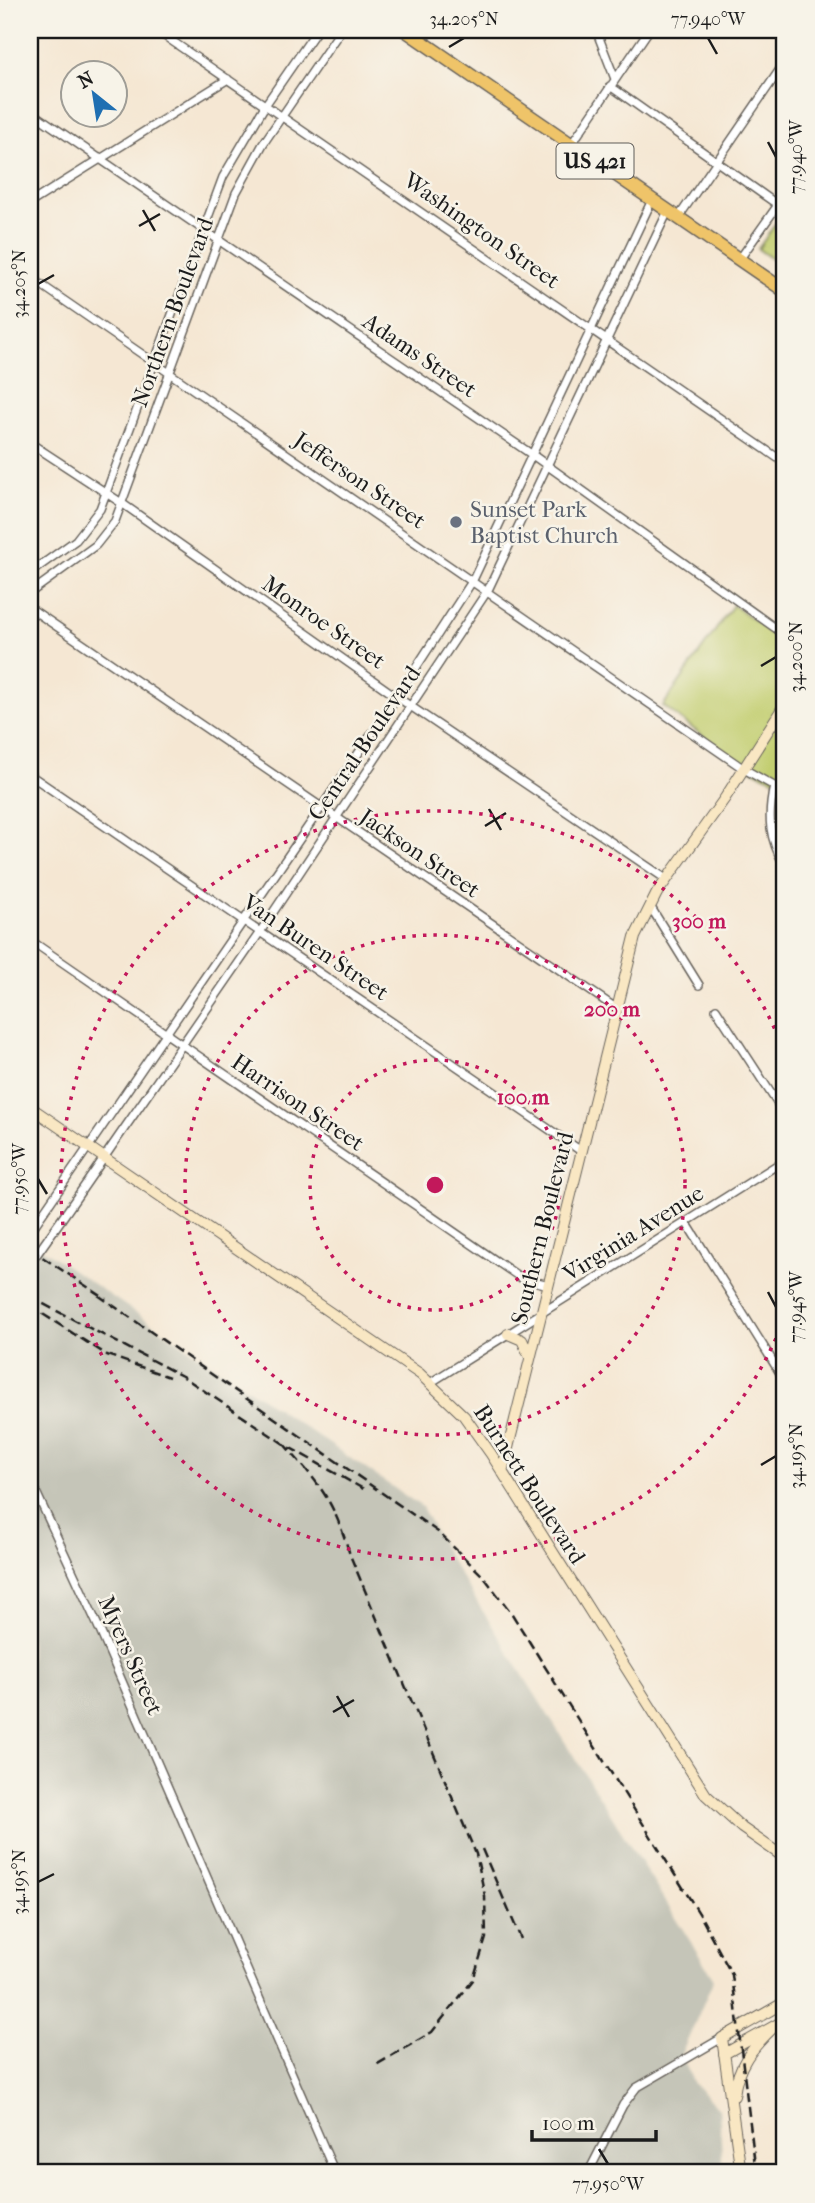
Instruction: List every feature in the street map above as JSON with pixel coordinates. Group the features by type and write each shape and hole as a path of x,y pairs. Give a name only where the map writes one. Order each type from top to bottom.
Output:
{"highway":[{"name":"US 421","path":"405,30 785,291"}],"main road":[{"name":"Southern Boulevard","path":"502,1472 635,937 666,879 744,769 785,704"},
{"name":"Burnett Boulevard","path":"30,1107 430,1383 464,1416 706,1795 742,1828 785,1858"},
{"path":"508,1334 522,1340 530,1357"},
{"path":"741,2173 722,2038 785,2002"},
{"path":"724,2054 785,2020"},
{"path":"732,2117 738,2070 753,2047 774,2027"}],"street":[{"name":"Washington Street","path":"156,30 785,463"},
{"name":"Northern Boulevard","path":"30,573 81,535 107,495 202,228 235,155 317,30"},
{"name":"Northern Boulevard","path":"30,593 96,545 108,531 123,504 236,193 282,116 341,30"},
{"path":"596,30 612,83 778,205"},
{"path":"571,145 649,30"},
{"name":"Central Boulevard","path":"30,1258 37,1254 260,932 488,590 607,341 673,214 716,161 785,62"},
{"path":"30,203 228,79"},
{"name":"Adams Street","path":"30,111 534,456 785,635"},
{"path":"739,260 785,195"},
{"name":"Central Boulevard","path":"30,1232 397,697 473,580 534,456 652,200"},
{"name":"Jefferson Street","path":"30,277 488,590 744,769 774,786"},
{"name":"Monroe Street","path":"30,443 123,504 397,697 666,879"},
{"name":"Jackson Street","path":"30,608 336,820 617,1009"},
{"name":"Van Buren Street","path":"30,775 581,1151"},
{"path":"785,786 774,786 769,809 770,832 785,866"},
{"path":"650,905 699,985"},
{"name":"Harrison Street","path":"30,940 521,1278 549,1285"},
{"path":"716,1009 785,1115"},
{"name":"Virginia Avenue","path":"430,1383 785,1160"},
{"path":"686,1222 785,1381"},
{"name":"Myers Street","path":"30,1479 54,1526 335,2173"},
{"path":"588,2173 623,2105 636,2088 722,2038"}],"shaded area":[{"path":"30,1241 422,1507 448,1556 714,1979 681,2055 694,2084 719,2109 723,2173 30,2173"}],"green space":[{"path":"785,210 785,268 758,249"},
{"path":"733,605 785,642 785,781 757,772 740,762 663,706"}],"railway":[{"path":"30,1249 106,1299"},
{"path":"98,1295 438,1532 484,1577 512,1614 700,1915 732,1975 756,2173"},
{"path":"30,1297 182,1376 287,1446 367,1491"},
{"path":"30,1306 107,1355 169,1377"},
{"path":"283,1443 324,1494 338,1520 350,1555 476,1854 485,1896 486,1938 473,1980 432,2032 376,2065"},
{"path":"482,1849 521,1939"}],"place":[{"name":"Sunset Park Baptist Church","path":"456,522"}]}
